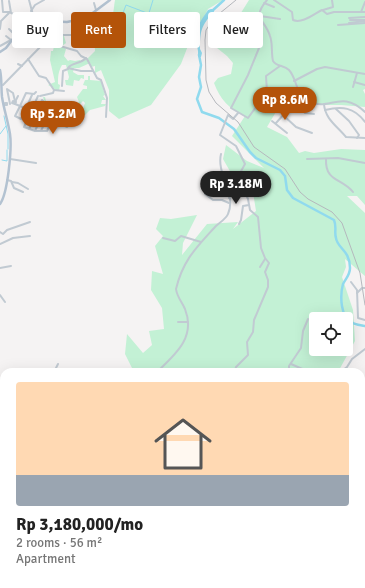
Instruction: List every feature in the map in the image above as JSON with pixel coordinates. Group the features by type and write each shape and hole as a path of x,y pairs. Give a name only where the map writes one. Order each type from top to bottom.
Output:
{"main road":[{"path":"93,12 110,0"},
{"path":"0,52 6,48 11,40"},
{"path":"0,70 3,85 10,103 7,124 10,136 7,180 4,198 0,204"}],"street":[{"path":"2,0 3,12 10,12"},
{"path":"29,0 30,12"},
{"path":"30,12 35,5 44,0"},
{"path":"260,12 260,9 267,0"},
{"path":"274,0 291,12 293,20 296,22 323,10 333,8 332,0"},
{"path":"9,2 10,12"},
{"path":"361,12 365,2"},
{"path":"94,3 96,10"},
{"path":"264,3 274,7"},
{"path":"323,10 327,14 333,12 365,12"},
{"path":"0,29 1,21 10,12"},
{"path":"263,16 280,19"},
{"path":"349,20 365,20"},
{"path":"338,25 365,20"},
{"path":"263,24 271,37 273,61 280,66 287,68 303,98 314,104 324,104 336,101 349,102 357,105 365,112"},
{"path":"8,29 12,32"},
{"path":"0,46 11,40 6,36"},
{"path":"63,47 77,51 81,56 86,58 96,78 101,80 107,98 106,117"},
{"path":"3,85 39,48"},
{"path":"259,48 247,77 231,108 248,118 267,92 268,88 265,78 266,76 280,66"},
{"path":"62,86 63,71 86,58"},
{"path":"28,59 40,76 46,78 54,90"},
{"path":"18,64 22,66"},
{"path":"294,81 322,68 332,67 365,74"},
{"path":"68,69 93,71"},
{"path":"353,87 357,73"},
{"path":"354,82 365,85"},
{"path":"7,89 14,93 10,103 7,89"},
{"path":"52,120 48,131 35,131 24,127 39,96 53,93 54,90 64,91"},
{"path":"32,95 21,119 15,116 26,93 34,94 36,92"},
{"path":"10,103 18,96"},
{"path":"276,123 303,98"},
{"path":"29,129 42,100 47,104 35,131"},
{"path":"10,103 31,110 67,127 69,126"},
{"path":"296,104 305,113 314,114"},
{"path":"324,104 329,119 346,137 365,138"},
{"path":"325,110 335,108 351,109 365,122"},
{"path":"335,108 351,123 359,135 357,138"},
{"path":"41,131 50,111 56,113"},
{"path":"236,368 248,355 247,342 253,332 254,320 268,287 268,280 265,272 269,263 265,259 261,248 258,217 250,211 248,198 239,178 240,172 245,164 236,146 220,135 228,115 233,119 238,113"},
{"path":"283,115 296,127 312,133"},
{"path":"272,122 276,123 287,133"},
{"path":"161,368 183,346 188,322 185,308 177,293 176,287 190,254 227,215 230,203 227,182 220,166 221,154"},
{"path":"307,159 338,158 365,163"},
{"path":"9,159 36,163"},
{"path":"326,159 328,172 353,192"},
{"path":"7,180 18,183 28,189"},
{"path":"12,182 14,188 23,192"},
{"path":"229,200 232,187 239,185 244,190"},
{"path":"205,194 213,200 222,200 230,203"},
{"path":"239,224 243,206 248,205"},
{"path":"0,232 3,234 7,230 30,222"},
{"path":"0,244 13,238 30,236"},
{"path":"163,238 175,241 181,236 201,242"},
{"path":"260,267 265,259"},
{"path":"0,268 11,266"},
{"path":"351,282 357,290 358,318 365,320"},
{"path":"357,294 362,288 365,288"},
{"path":"0,295 5,302"},
{"path":"290,368 301,348 303,331 308,319"},
{"path":"178,322 188,322"},
{"path":"347,367 352,359 365,349"},
{"path":"56,368 58,364"},
{"path":"291,364 300,368"}],"green space":[{"path":"115,0 223,0 208,9 200,22 200,12 134,12 134,48 187,48 181,64 151,105 119,119 109,111 109,90 101,70 95,73 95,66 91,67 90,63 79,68 74,68 73,72 78,75 84,75 84,79 81,78 79,81 74,80 73,86 66,85 65,80 68,80 69,77 66,65 62,65 59,72 59,91 55,91 54,88 48,85 55,82 50,60 51,51 53,51 54,48 63,48 63,47 66,49 64,56 68,61 80,60 80,63 87,59 95,51 95,48 126,48 126,12 113,12"},
{"path":"249,0 365,0 365,89 363,90 365,94 365,107 341,105 280,105 267,127 287,137 299,153 305,151 314,153 341,149 365,150 365,205 357,196 347,196 365,213 365,276 345,259 346,267 342,277 353,310 355,341 353,345 353,312 309,312 309,356 347,356 340,368 132,368 125,354 127,334 143,353 152,345 149,331 164,329 162,308 151,290 152,271 163,274 155,246 163,236 156,229 160,218 171,219 197,215 183,243 182,255 207,224 238,222 233,229 256,211 252,186 235,180 223,159 226,145 247,161 264,168 232,136 245,116 234,110 222,99 214,83 218,78 231,74 233,63 217,48 263,48 263,12 242,12"},
{"path":"63,36 64,36 66,43 63,45"},
{"path":"88,76 90,76 90,80 101,81 105,95 103,96 106,100 102,100 101,104 106,104 105,106 90,110 82,118 81,114 85,103 83,101 77,107 79,109 69,112 64,116 61,108 50,105 44,100 43,97 45,97 46,101 57,102 57,104 68,110 70,103 74,101 75,105 79,102 77,97 83,89 87,89 87,86 83,85 85,80 88,80"}],"water":[{"path":"213,9 214,12 208,12 208,19 202,29 200,38 200,22 208,10"},
{"path":"197,48 200,48 202,53 201,57 198,57"}],"waterway":[{"path":"149,12 153,0"},
{"path":"212,11 224,0"},
{"path":"123,12 126,5 144,12"},
{"path":"199,55 201,65 199,77 201,87 197,99 202,112 219,118 234,129 256,158 280,170 285,176 287,190 293,198 334,220 335,236 348,257 350,268 342,289 341,300 343,312 349,321 365,326"},
{"path":"4,116 8,134 8,149"},
{"path":"0,134 6,126"},
{"path":"2,160 7,161 7,150"}],"railway":[{"path":"236,0 214,18 206,30 206,80 209,92 216,103 238,122 254,147 285,169 300,192 308,199 332,212 342,223 360,273 365,305"}]}
